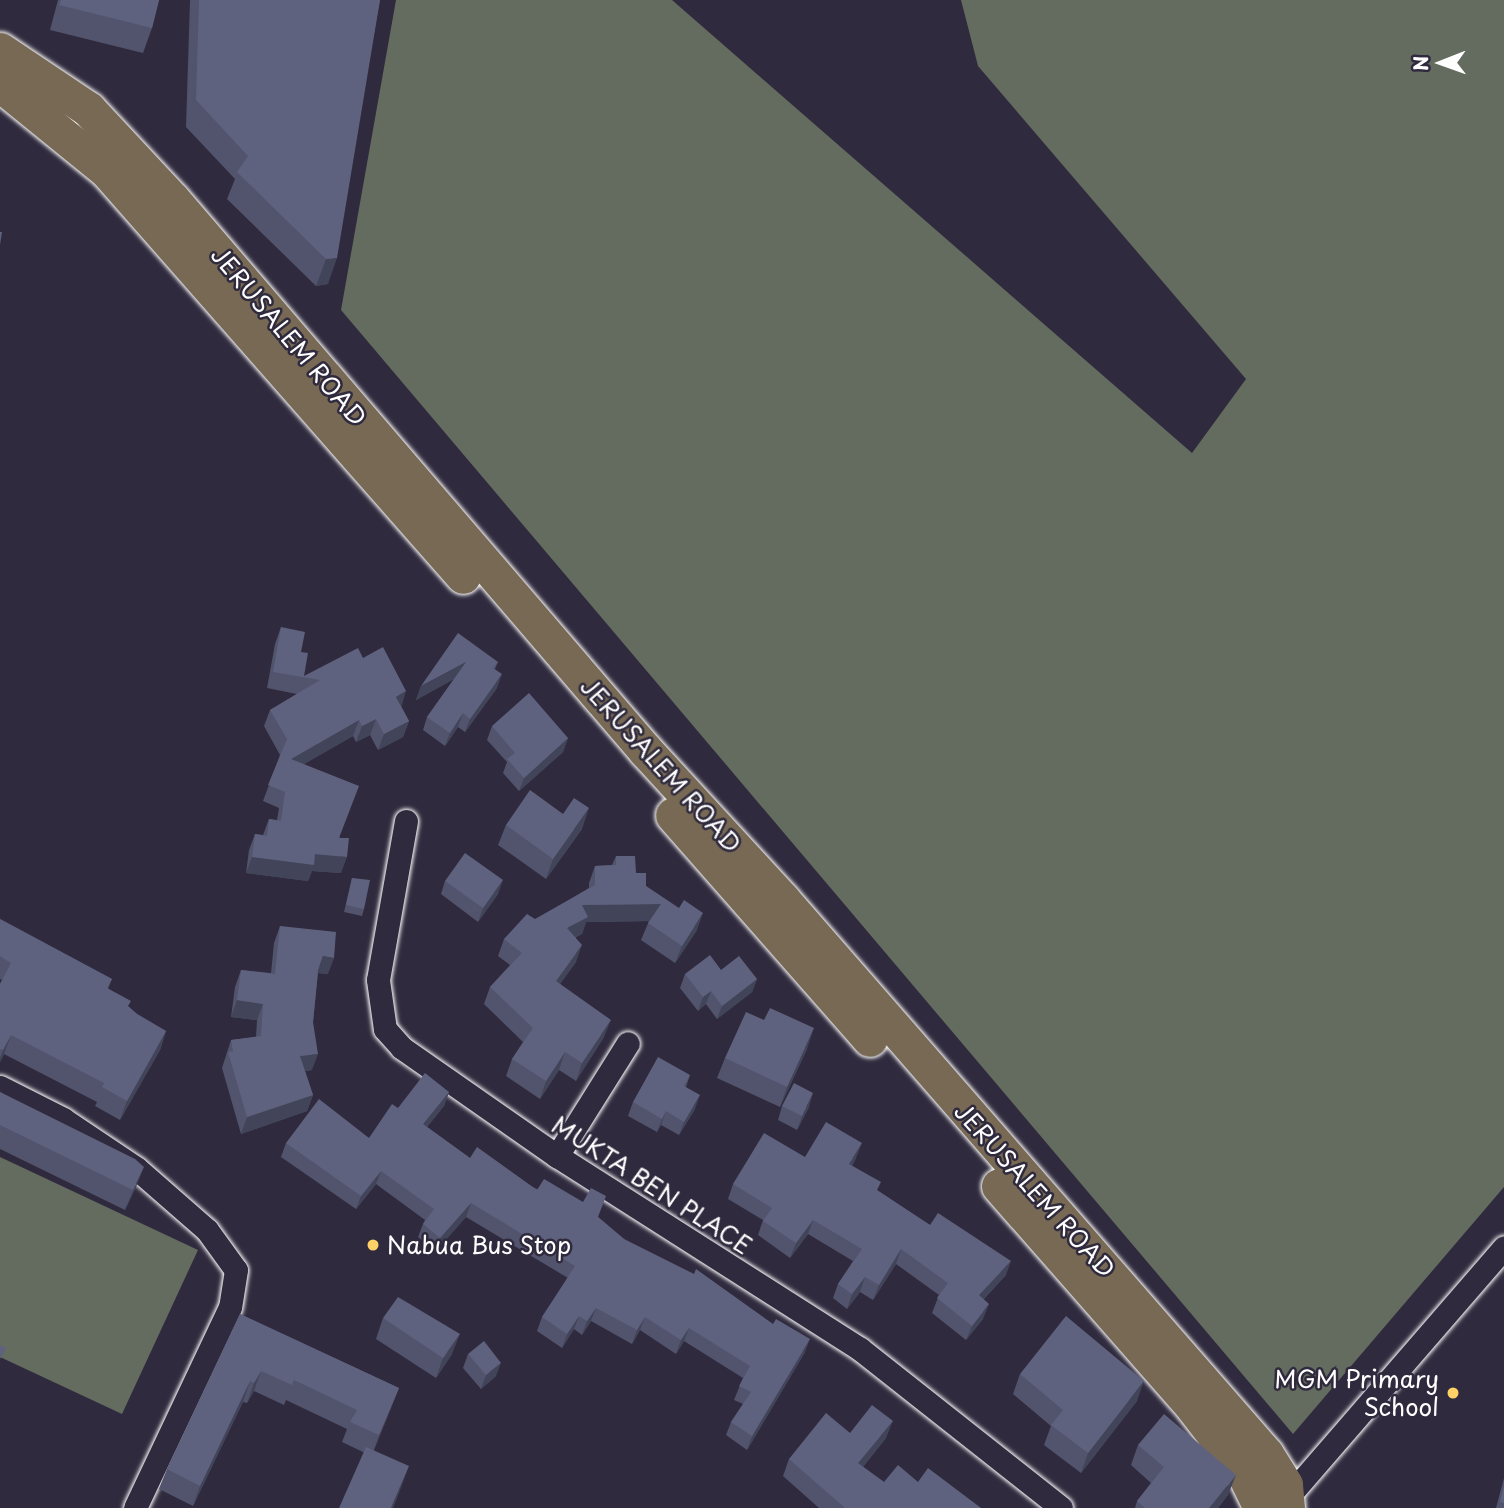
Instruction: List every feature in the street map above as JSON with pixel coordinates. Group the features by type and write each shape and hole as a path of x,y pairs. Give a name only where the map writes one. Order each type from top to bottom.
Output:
{"main road":[{"name":"JERUSALEM ROAD","path":"0,50 88,108 172,199 646,751 782,899 908,1048 1162,1332 1276,1466 1279,1506"},
{"name":"JERUSALEM ROAD","path":"0,84 107,171 1193,1407 1245,1475 1279,1506"}],"street":[{"name":"MUKTA BEN PLACE","path":"406,821 378,980 384,1029 402,1048 556,1156 860,1349 1061,1508"},
{"path":"556,1156 628,1043"},
{"path":"0,1087 63,1119 136,1168 207,1230 236,1270 230,1307 135,1508"},
{"path":"1279,1506 1504,1247"}],"shaded area":[{"path":"396,0 672,0 1192,453 1246,379 978,66 961,0 1504,0 1504,1187 1293,1434 341,310"},
{"path":"0,1157 198,1250 122,1414 0,1357"}],"building":[{"path":"61,0 159,0 152,28 59,5"},
{"path":"199,0 380,0 337,258 326,259 237,172 248,156 196,100"},
{"path":"281,627 305,632 301,652 308,653 304,676 358,648 363,658 383,647 406,691 396,697 409,721 384,734 376,719 362,726 359,720 291,759 359,786 339,838 349,838 347,857 315,854 314,865 252,857 255,834 267,836 269,819 281,821 285,792 268,785 287,739 270,710 320,680 273,672"},
{"path":"458,633 498,662 493,668 502,674 470,719 463,713 450,733 427,717 466,662 421,686"},
{"path":"529,693 568,738 524,778 507,759 515,753 492,726"},
{"path":"530,790 563,814 574,798 589,808 553,859 506,825"},
{"path":"465,853 503,880 483,908 445,881"},
{"path":"616,856 635,856 636,873 646,873 646,886 679,908 684,900 703,913 682,946 648,923 661,904 582,905 588,917 567,928 582,945 556,981 611,1020 582,1063 565,1052 546,1081 512,1059 533,1028 490,987 522,953 504,939 527,914 535,919 595,885 595,866 616,865"},
{"path":"352,878 370,880 364,909 346,905"},
{"path":"0,919 112,979 107,988 131,1001 128,1006 137,1014 166,1031 127,1101 102,1087 104,1083 11,1035 3,1050 0,1049 0,984 11,963 0,956"},
{"path":"280,926 336,932 334,958 323,956 318,970 313,1022 318,1054 300,1056 313,1095 247,1117 228,1052 233,1051 231,1040 261,1036 263,1004 237,1000 241,970 275,974"},
{"path":"710,955 721,970 739,956 757,979 722,1006 711,991 703,997 685,974"},
{"path":"770,1008 814,1028 787,1087 725,1058 746,1012 764,1020"},
{"path":"658,1057 690,1075 684,1086 700,1095 684,1122 666,1111 662,1119 633,1102"},
{"path":"425,1073 449,1092 423,1124 470,1158 477,1147 537,1190 544,1179 583,1202 591,1188 606,1196 598,1217 624,1239 694,1274 696,1269 773,1324 776,1319 810,1339 752,1436 731,1422 751,1392 739,1386 750,1366 689,1328 681,1340 645,1317 637,1330 596,1308 587,1321 579,1316 567,1334 542,1317 575,1266 471,1203 440,1238 423,1224 434,1209 381,1171 361,1196 286,1143 319,1099 369,1138 392,1104 398,1108"},
{"path":"794,1083 813,1093 802,1116 782,1106"},
{"path":"0,1092 135,1159 144,1167 133,1190 0,1125"},
{"path":"826,1122 862,1143 849,1164 881,1182 877,1190 930,1225 938,1213 1011,1261 979,1295 989,1304 972,1326 937,1298 948,1283 901,1249 879,1285 865,1277 852,1294 838,1284 862,1249 813,1220 796,1243 763,1221 772,1208 733,1184 764,1133 805,1157"},
{"path":"398,1297 460,1334 443,1358 383,1318"},
{"path":"240,1314 399,1388 379,1435 350,1422 357,1410 294,1380 292,1385 261,1371 254,1383 250,1381 200,1486 167,1469"},
{"path":"1066,1316 1144,1381 1088,1453 1051,1425 1063,1410 1020,1374"},
{"path":"484,1341 501,1363 486,1375 468,1354"},
{"path":"0,1345 6,1348 0,1359"},
{"path":"872,1405 893,1421 858,1463 884,1482 898,1465 918,1482 928,1468 981,1508 845,1508 789,1459 826,1413 850,1433"},
{"path":"1164,1414 1236,1475 1209,1508 1145,1508 1137,1501 1164,1467 1138,1445"},
{"path":"366,1447 409,1466 391,1508 339,1508"},
{"path":"1504,1486 1504,1503 1500,1502"}],"place":[{"name":"Nabua Bus Stop","path":"373,1245"},
{"name":"MGM Primary School","path":"1453,1393"}]}
